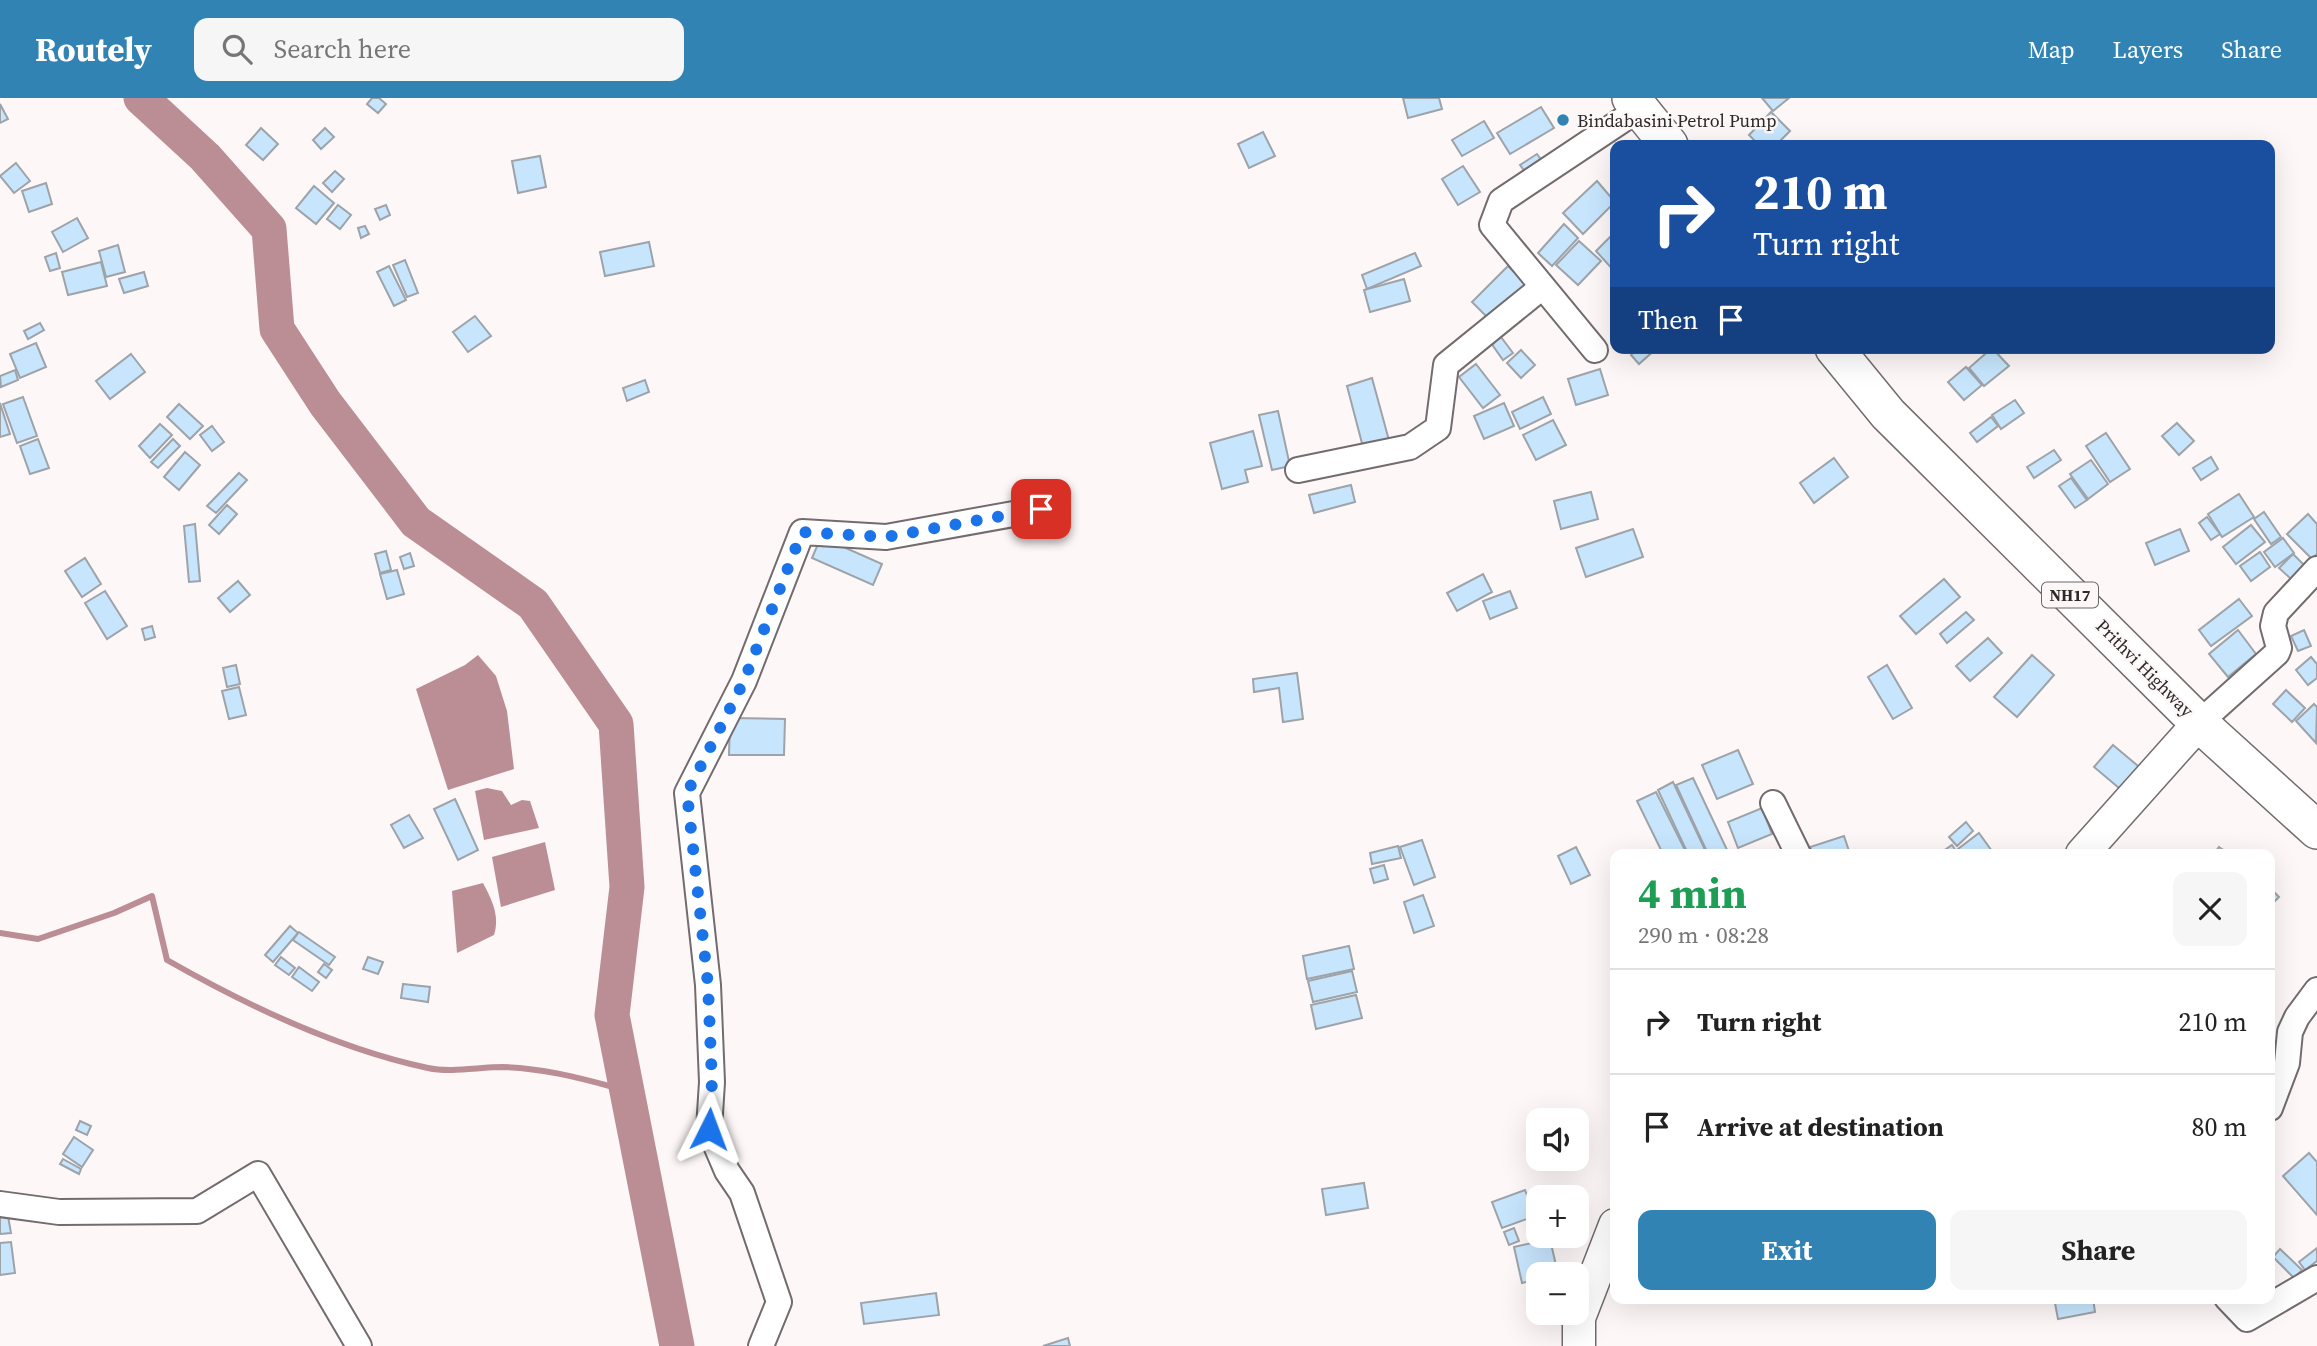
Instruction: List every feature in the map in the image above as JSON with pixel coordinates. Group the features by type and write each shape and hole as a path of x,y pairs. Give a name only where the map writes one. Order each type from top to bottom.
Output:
{"highway":[{"path":"1635,103 1665,140"},
{"name":"Prithvi Highway","path":"1839,354 1888,414 2199,723 2317,830"}],"main road":[{"path":"2086,849 2199,723"},
{"path":"1579,1346 1579,1318 1610,1238"}],"street":[{"path":"1595,350 1541,288 1492,225 1501,201 1635,103"},
{"path":"1298,470 1410,447 1426,438 1438,428 1446,365 1541,288"},
{"path":"761,1346 779,1303 742,1193 727,1171 709,1129 712,1082 708,985 687,793 744,681 802,532 886,537 1041,509"},
{"path":"2199,723 2277,653 2279,648 2273,626 2276,614 2317,569"},
{"path":"1773,803 1796,849"},
{"path":"2275,1095 2287,1063 2290,1032 2297,1017 2317,990"},
{"path":"0,1203 59,1212 197,1211 258,1174 359,1346"},
{"path":"2275,1303 2317,1278"},
{"path":"2233,1304 2247,1319 2273,1304"}],"shaded area":[{"path":"478,655 496,676 507,711 514,769 448,790 416,689 465,665"},
{"path":"487,788 502,791 511,805 522,800 530,801 539,828 484,840 475,791"},
{"path":"545,842 555,890 501,907 492,857"},
{"path":"483,883 496,915 494,935 457,953 452,891"}],"building":[{"path":"372,98 379,98 386,104 378,113 367,104"},
{"path":"1403,98 1439,98 1442,109 1408,118"},
{"path":"1762,98 1789,98 1773,111"},
{"path":"0,104 8,119 0,123"},
{"path":"1541,107 1554,128 1510,154 1497,133"},
{"path":"1771,112 1790,131 1781,140 1754,140 1749,135"},
{"path":"1484,121 1494,138 1462,156 1452,140"},
{"path":"261,128 278,144 263,160 246,145"},
{"path":"325,128 334,137 321,149 313,140"},
{"path":"1263,132 1275,156 1249,168 1238,144"},
{"path":"1537,154 1542,161 1526,173 1520,165"},
{"path":"540,156 546,187 518,193 512,161"},
{"path":"16,163 30,181 14,193 0,176"},
{"path":"1463,166 1480,192 1458,205 1442,179"},
{"path":"335,171 344,179 332,192 323,183"},
{"path":"1597,181 1610,196 1610,207 1583,234 1563,213"},
{"path":"46,183 52,204 29,212 22,191"},
{"path":"314,186 334,203 316,224 296,208"},
{"path":"338,205 351,215 340,229 327,219"},
{"path":"386,205 390,215 380,220 375,209"},
{"path":"77,218 88,238 63,252 52,232"},
{"path":"1564,224 1578,238 1552,266 1538,253"},
{"path":"365,226 369,234 361,238 358,228"},
{"path":"1610,237 1610,266 1596,251"},
{"path":"1579,241 1601,261 1578,285 1556,265"},
{"path":"649,242 654,266 605,276 600,252"},
{"path":"118,245 125,272 106,277 99,251"},
{"path":"56,253 60,268 50,271 45,257"},
{"path":"1415,253 1421,266 1367,289 1362,275"},
{"path":"405,260 418,293 407,297 393,265"},
{"path":"101,262 107,286 68,295 62,272"},
{"path":"389,266 406,300 394,306 377,272"},
{"path":"1508,266 1529,287 1493,323 1472,302"},
{"path":"144,272 148,286 124,293 119,279"},
{"path":"1404,279 1410,301 1370,312 1364,290"},
{"path":"475,316 491,336 468,352 453,332"},
{"path":"40,323 44,330 28,339 24,331"},
{"path":"1501,337 1513,353 1503,360 1491,343"},
{"path":"36,343 46,367 20,378 10,354"},
{"path":"1521,350 1535,365 1521,378 1507,363"},
{"path":"131,354 145,372 110,399 96,381"},
{"path":"1632,354 1650,354 1639,364"},
{"path":"1985,354 1998,354 2009,366 1984,386 1969,368"},
{"path":"1476,364 1500,395 1483,408 1459,377"},
{"path":"1966,367 1982,385 1964,400 1948,382"},
{"path":"1600,369 1608,395 1576,405 1568,379"},
{"path":"15,370 18,380 1,387 0,376"},
{"path":"1372,378 1390,444 1364,451 1347,386"},
{"path":"645,380 649,392 627,401 623,388"},
{"path":"23,397 37,436 17,443 3,404"},
{"path":"1543,397 1551,414 1520,429 1512,412"},
{"path":"2015,400 2024,413 2001,429 1992,415"},
{"path":"0,403 10,434 0,437"},
{"path":"1504,403 1514,426 1484,439 1474,416"},
{"path":"179,404 203,426 190,439 167,417"},
{"path":"1278,411 1290,466 1272,470 1259,415"},
{"path":"1991,417 1998,426 1977,442 1970,433"},
{"path":"1553,420 1566,445 1536,460 1523,435"},
{"path":"2177,423 2194,441 2179,455 2162,436"},
{"path":"160,424 172,435 150,458 139,446"},
{"path":"212,426 224,442 212,451 200,435"},
{"path":"1253,431 1262,466 1245,470 1248,482 1222,489 1210,443"},
{"path":"2106,433 2130,469 2110,482 2086,446"},
{"path":"38,439 49,468 30,474 20,446"},
{"path":"173,439 180,446 158,468 151,462"},
{"path":"2054,450 2061,460 2034,478 2027,467"},
{"path":"185,452 200,465 179,490 164,477"},
{"path":"2211,457 2218,469 2201,480 2193,468"},
{"path":"1834,458 1848,477 1814,503 1800,483"},
{"path":"2091,460 2108,484 2088,499 2070,474"},
{"path":"239,473 247,480 216,513 207,506"},
{"path":"2071,478 2087,500 2075,508 2059,486"},
{"path":"1351,485 1355,502 1314,513 1309,495"},
{"path":"1591,492 1598,519 1561,529 1554,501"},
{"path":"2239,494 2254,517 2222,537 2208,514"},
{"path":"227,505 237,514 219,534 209,525"},
{"path":"2264,512 2281,537 2271,544 2254,519"},
{"path":"2308,514 2317,524 2317,554 2312,559 2287,534"},
{"path":"2207,517 2220,534 2211,540 2199,523"},
{"path":"195,524 200,581 189,582 184,526"},
{"path":"2251,525 2265,542 2236,564 2223,547"},
{"path":"1633,529 1643,557 1586,577 1576,548"},
{"path":"2180,529 2189,551 2155,565 2146,543"},
{"path":"821,537 882,564 873,585 812,558"},
{"path":"2283,538 2294,553 2275,567 2264,552"},
{"path":"386,551 391,570 380,573 375,554"},
{"path":"2260,552 2270,567 2251,581 2240,566"},
{"path":"410,553 414,566 404,569 400,557"},
{"path":"2293,554 2305,566 2291,579 2279,568"},
{"path":"85,558 101,584 82,597 65,571"},
{"path":"397,570 404,594 387,599 380,574"},
{"path":"1483,574 1492,592 1457,611 1447,593"},
{"path":"1944,579 1960,597 1916,634 1900,616"},
{"path":"238,581 250,595 230,612 218,598"},
{"path":"105,591 127,626 107,639 85,603"},
{"path":"1510,591 1517,608 1490,619 1483,601"},
{"path":"2239,599 2252,616 2211,646 2199,630"},
{"path":"1966,612 1974,620 1947,643 1940,634"},
{"path":"152,626 155,637 145,640 142,629"},
{"path":"2238,630 2256,654 2228,677 2209,654"},
{"path":"2304,630 2311,646 2298,651 2291,636"},
{"path":"1988,638 2002,653 1970,681 1956,666"},
{"path":"2032,655 2054,675 2017,717 1994,697"},
{"path":"2311,657 2317,664 2317,678 2308,685 2296,670"},
{"path":"236,665 240,684 227,687 223,668"},
{"path":"1887,665 1912,708 1893,719 1868,677"},
{"path":"1297,673 1303,719 1283,722 1279,688 1254,692 1253,679"},
{"path":"239,687 246,715 229,719 222,691"},
{"path":"2286,690 2305,708 2292,722 2273,704"},
{"path":"2314,704 2317,707 2316,743 2296,721"},
{"path":"730,718 785,719 784,755 729,755"},
{"path":"2113,745 2144,771 2125,793 2094,767"},
{"path":"1738,750 1753,784 1717,799 1702,765"},
{"path":"1693,778 1727,849 1706,849 1676,785"},
{"path":"1673,782 1705,849 1686,849 1658,790"},
{"path":"1656,792 1684,849 1661,849 1637,801"},
{"path":"455,799 478,850 458,860 434,809"},
{"path":"1762,808 1772,834 1738,848 1728,822"},
{"path":"409,815 423,838 404,848 391,825"},
{"path":"1966,822 1973,831 1957,846 1949,837"},
{"path":"1979,833 1990,849 1958,849"},
{"path":"1844,836 1848,849 1811,849 1810,847"},
{"path":"1422,840 1435,877 1414,885 1400,847"},
{"path":"1398,846 1401,858 1372,864 1370,853"},
{"path":"1576,847 1590,875 1571,884 1558,856"},
{"path":"1384,865 1388,879 1374,883 1370,869"},
{"path":"1423,895 1434,926 1414,933 1404,902"},
{"path":"290,926 298,933 273,962 265,955"},
{"path":"299,932 335,957 329,965 293,940"},
{"path":"1349,946 1354,969 1307,979 1303,956"},
{"path":"281,957 295,968 289,975 275,965"},
{"path":"368,957 383,962 378,974 363,969"},
{"path":"324,964 332,970 326,978 318,972"},
{"path":"299,967 319,982 312,991 292,977"},
{"path":"1352,971 1357,992 1313,1002 1308,981"},
{"path":"403,984 430,987 428,1002 401,998"},
{"path":"1356,995 1362,1018 1316,1029 1311,1005"},
{"path":"80,1121 91,1126 87,1135 76,1130"},
{"path":"74,1137 93,1150 82,1167 63,1154"},
{"path":"2309,1153 2317,1162 2317,1215 2283,1176"},
{"path":"63,1159 81,1169 79,1174 60,1164"},
{"path":"1364,1183 1368,1208 1326,1215 1322,1189"},
{"path":"1525,1190 1526,1219 1502,1228 1492,1202"},
{"path":"8,1216 11,1233 0,1234 0,1217"},
{"path":"1514,1228 1519,1241 1509,1245 1504,1232"},
{"path":"11,1242 15,1273 0,1275 0,1243"},
{"path":"1526,1244 1526,1248 1552,1248 1555,1262 1526,1262 1526,1282 1522,1283 1514,1247"},
{"path":"2317,1248 2317,1261 2305,1270 2299,1262"},
{"path":"2280,1249 2302,1270 2294,1278 2275,1259"},
{"path":"936,1293 939,1315 864,1324 861,1303"},
{"path":"2055,1304 2094,1304 2095,1312 2058,1319"},
{"path":"1068,1338 1070,1346 1043,1346"}],"waterway":[{"path":"141,98 205,157 269,229 277,329 325,403 416,522 533,604 616,724 627,887 612,1015 677,1346"},
{"path":"0,933 38,939 114,913 152,896 167,960 228,993 293,1024 394,1060 437,1069 531,1069 613,1087 638,1136"}],"place":[{"name":"Bindabasini Petrol Pump","path":"1563,120"}],"route":[{"path":"709,1129 712,1082 708,985 687,793 744,681 802,532 886,537 937,530 1041,509"}]}
